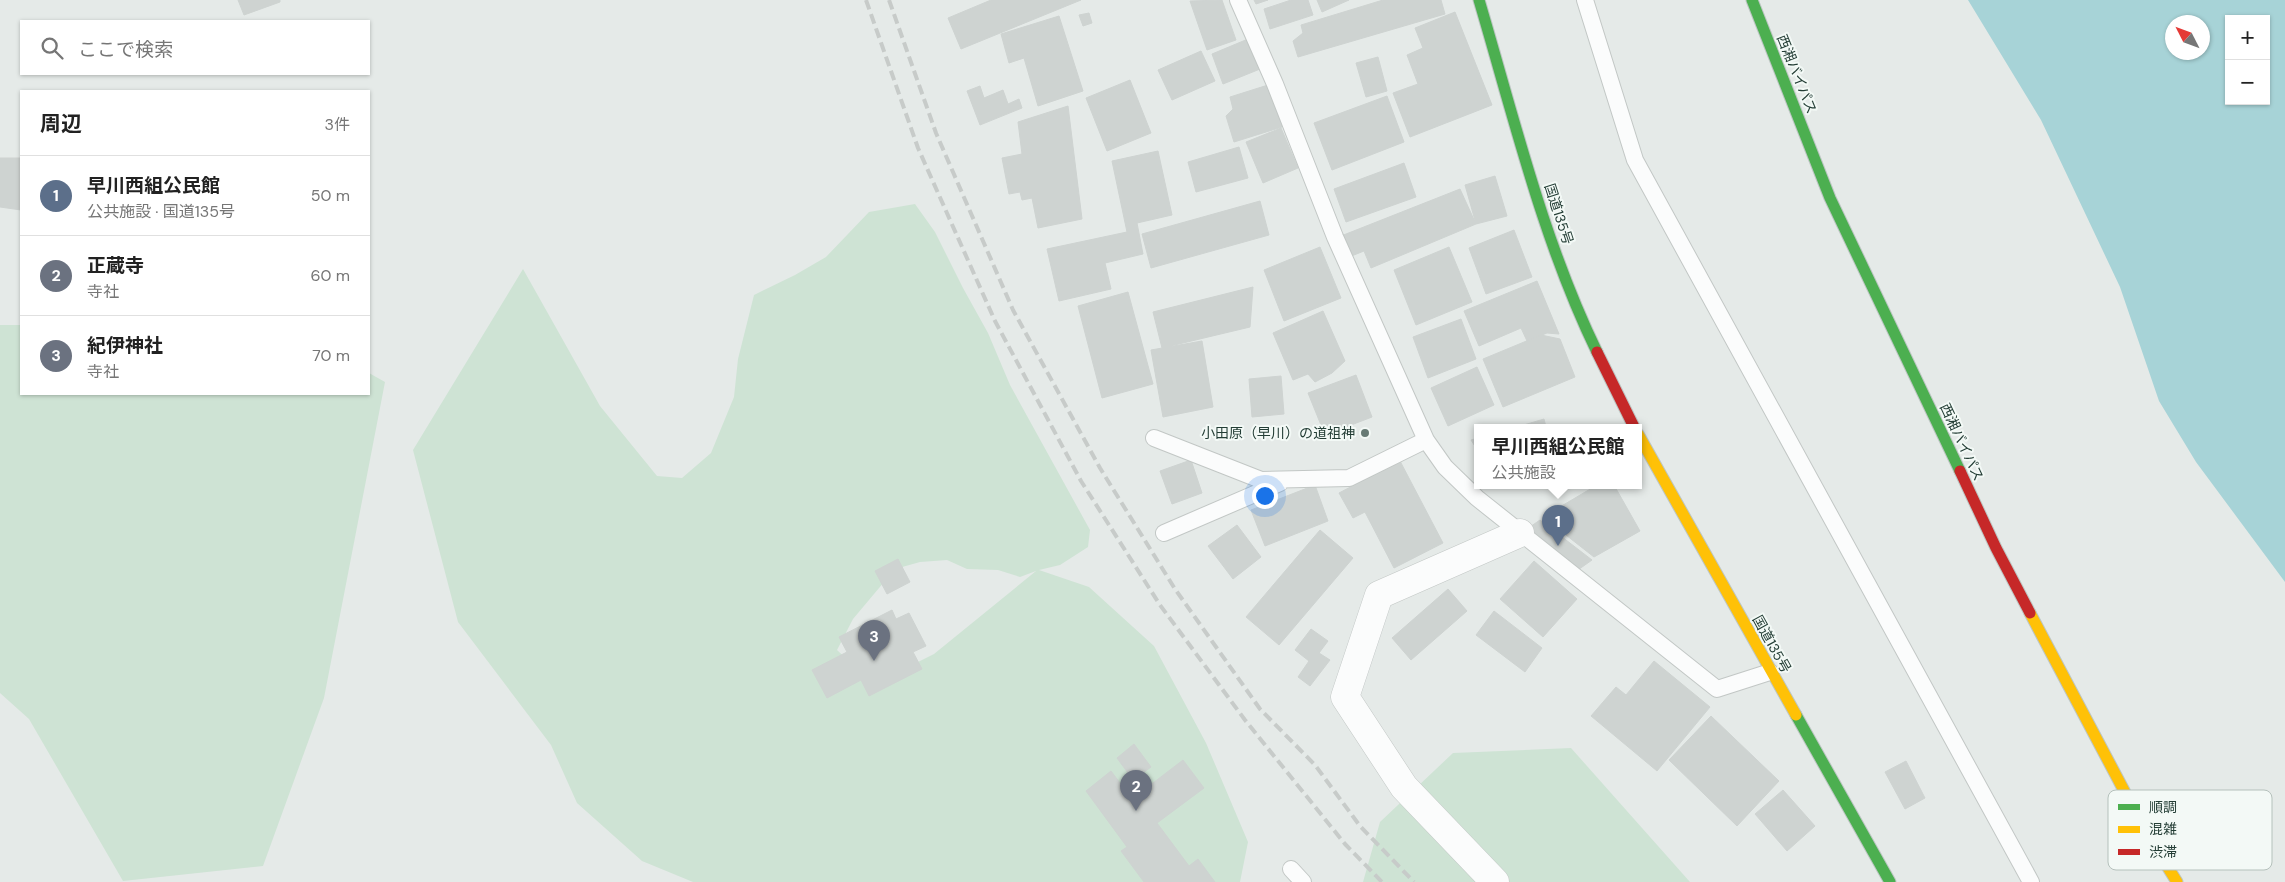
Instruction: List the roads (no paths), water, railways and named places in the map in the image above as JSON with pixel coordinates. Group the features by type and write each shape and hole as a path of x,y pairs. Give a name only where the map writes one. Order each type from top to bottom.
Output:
{"highway":[{"name":"国道135号","path":"1479,0 1541,210 1574,307 1632,424"},
{"name":"西湘バイパス","path":"1752,0 1830,198 1996,548 2124,790"},
{"name":"国道135号","path":"1642,441 1770,672 1891,882"},
{"name":"西湘バイパス","path":"2170,870 2177,882"}],"street":[{"path":"1494,882 1404,787 1345,698 1379,595 1520,533"}],"lane":[{"path":"1238,0 1275,84 1334,237 1426,440 1446,467 1477,498 1717,689 1770,672"},
{"path":"1585,0 1635,160 2031,882"},
{"path":"1154,438 1261,480 1349,478 1426,440"},
{"path":"1164,533 1286,480"},
{"path":"1291,868 1303,882"}],"water":[{"path":"1968,0 2285,0 2285,582 2196,462 2159,401 2120,287 2041,120"}],"railway":[{"path":"866,0 918,148 995,321 1081,481 1160,605 1245,720 1345,844 1382,882"},
{"path":"889,0 936,133 1013,310 1100,468 1175,589 1260,709 1315,765 1360,826 1414,882"}],"place":[{"name":"小田原（早川）の道祖神","path":"1365,433"},
{"name":"早川西組公民館","path":"1558,546"},
{"name":"紀伊神社","path":"874,661"},
{"name":"正蔵寺","path":"1136,811"}]}
